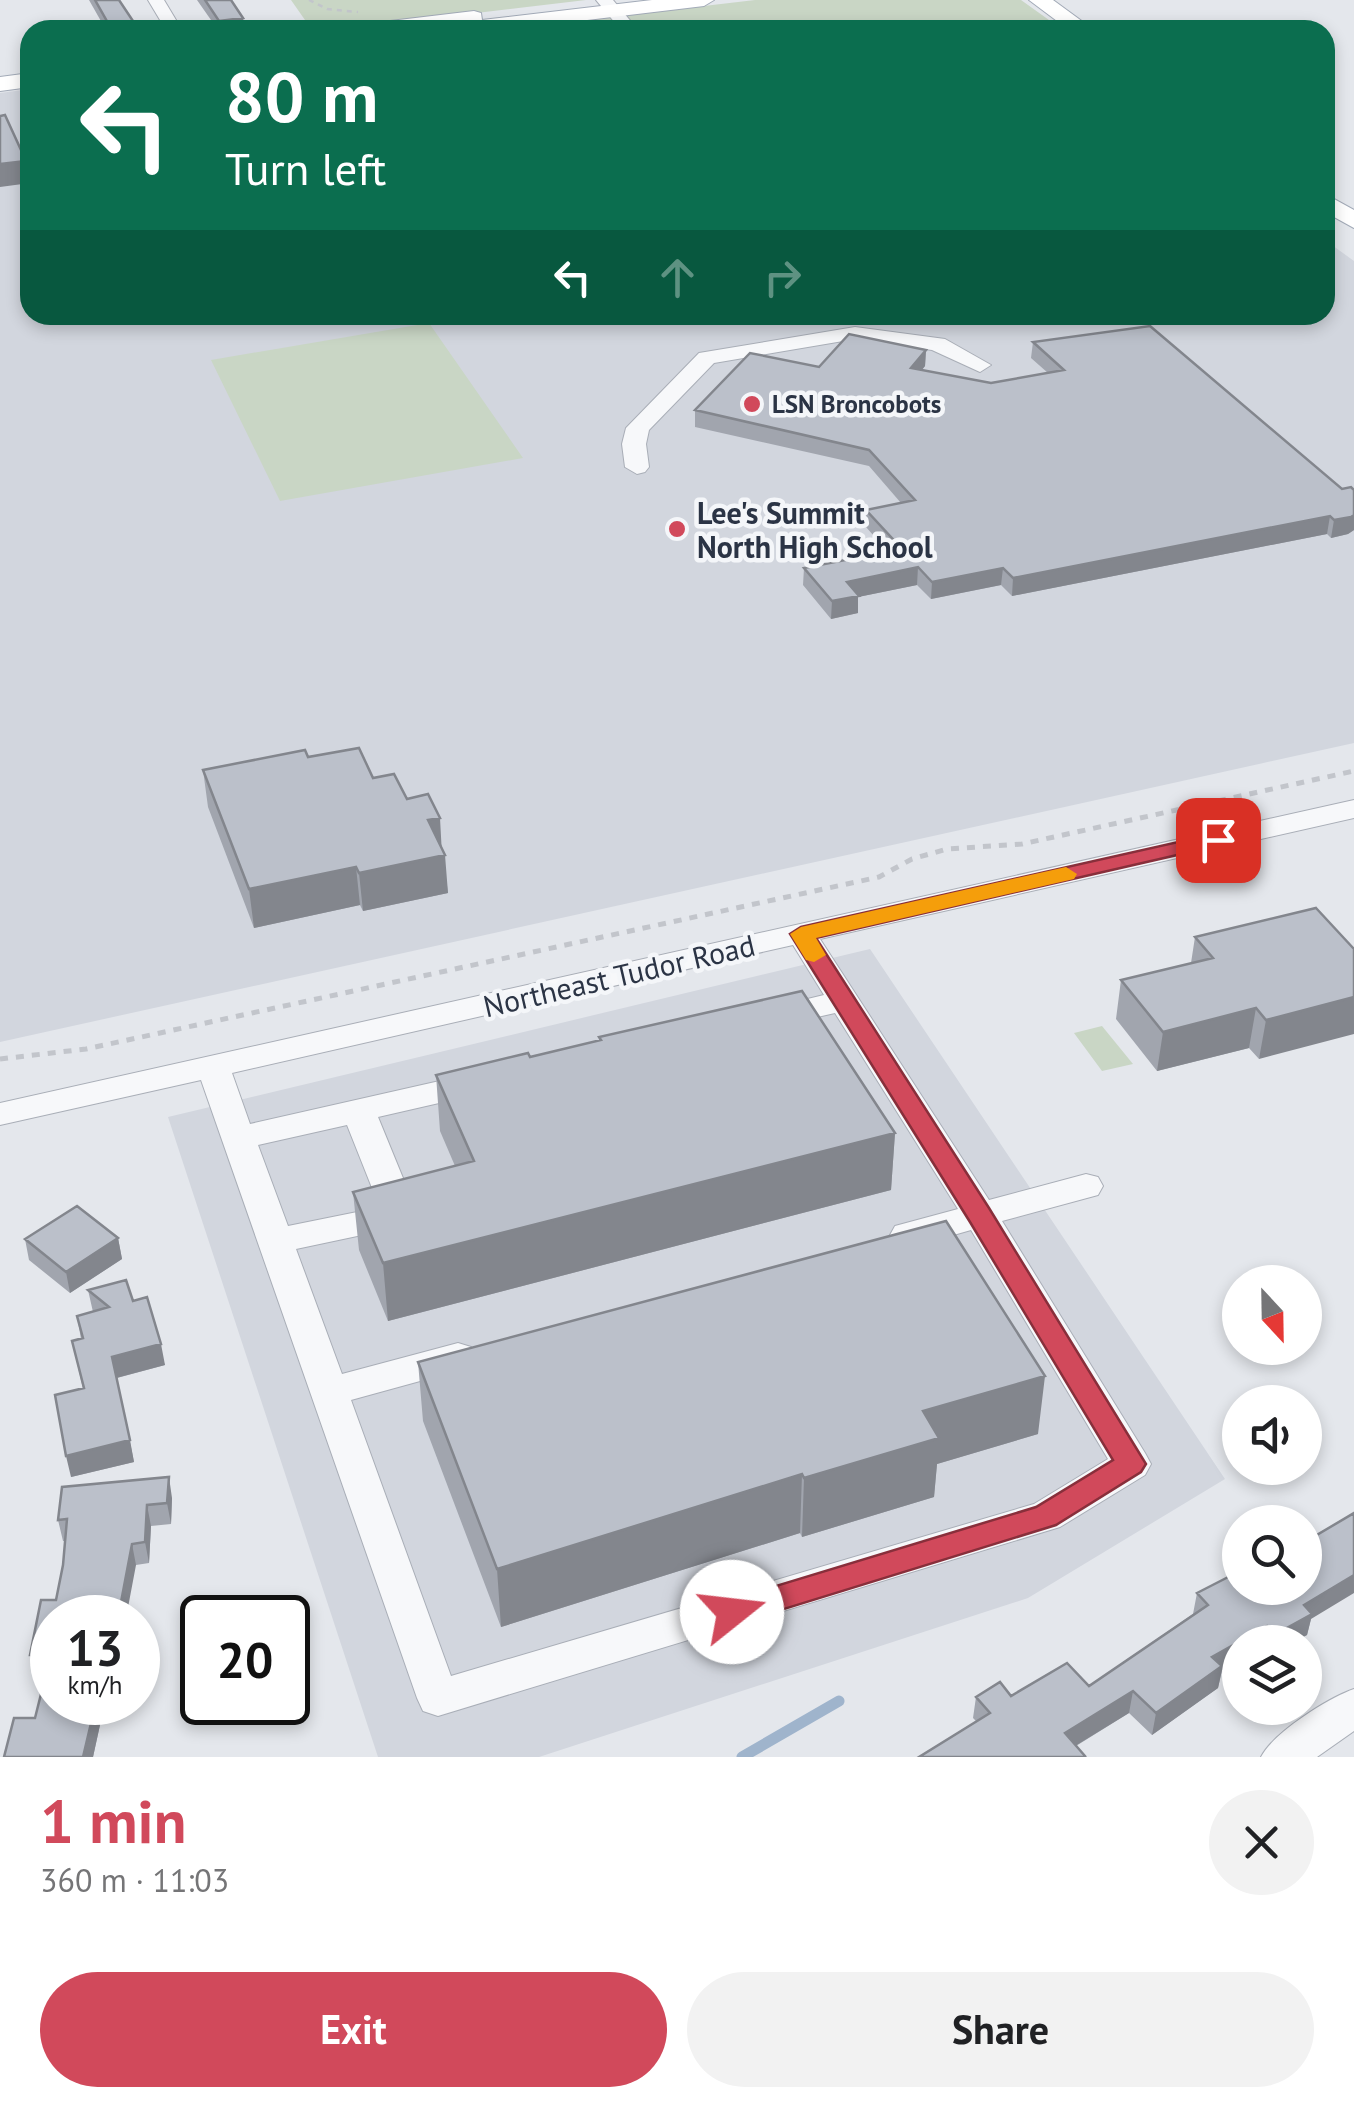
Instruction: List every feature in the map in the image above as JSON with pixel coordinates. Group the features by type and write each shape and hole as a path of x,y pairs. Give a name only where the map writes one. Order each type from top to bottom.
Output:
{"main road":[{"path":"456,20 610,3 704,0"},
{"path":"1039,0 1068,20"},
{"path":"510,20 610,3"}],"street":[{"path":"637,466 634,444 638,428 707,358 855,333 936,344 980,366"},
{"name":"Northeast Tudor Road","path":"0,1114 1354,808"},
{"path":"212,1066 438,1698 1046,1516 1131,1464 980,1215 801,934"},
{"path":"747,1023 844,1001"},
{"path":"238,1138 514,1076"},
{"path":"275,1241 383,1218 396,1206 358,1111"},
{"path":"865,1246 1086,1186"},
{"path":"329,1392 501,1346"},
{"path":"1282,1757 1354,1707"}],"path":[{"path":"0,1059 86,1049 880,877 906,858 975,843 1022,844 1354,771"}],"shaded area":[{"name":"Lee's Summit North High School","path":"20,90 20,325 1335,325 1335,247 1354,261 1354,743 0,1042 0,93"},
{"path":"870,949 1222,1475 1222,1481 1028,1598 539,1757 378,1757 168,1117"}],"green space":[{"path":"291,0 586,0 417,20 305,20"},
{"path":"755,0 1021,0 1049,20 585,20"},
{"path":"430,325 523,458 280,501 211,360"},
{"path":"1102,1026 1133,1064 1102,1071 1074,1033"}],"building":[{"path":"95,0 119,0 132,20 106,20"},
{"path":"205,0 231,0 243,18 227,20 218,20"},
{"path":"5,115 20,148 20,162 0,164 0,116"},
{"name":"Lee's Summit North High School","path":"1150,326 1342,489 1351,487 1354,515 1334,520 1330,516 1013,578 1003,568 932,582 918,567 847,582 859,596 832,601 804,568 902,549 866,510 915,500 869,450 695,410 750,353 819,367 849,334 926,350 911,368 991,383 1064,370 1033,342"},
{"path":"359,748 373,778 394,774 407,799 428,794 440,818 428,820 445,855 359,873 356,867 249,889 203,770 305,750 308,757"},
{"path":"1316,908 1354,949 1354,997 1266,1020 1256,1008 1163,1032 1121,980 1213,958 1195,937"},
{"path":"802,991 895,1133 383,1263 353,1192 474,1161 436,1075 528,1053 530,1057 601,1040 599,1037"},
{"path":"77,1206 118,1238 66,1272 25,1239"},
{"path":"946,1221 1045,1376 923,1411 939,1438 804,1478 802,1474 497,1569 418,1362"},
{"path":"126,1280 133,1301 147,1297 161,1344 112,1357 130,1440 66,1456 55,1395 84,1388 72,1341 83,1338 77,1316 109,1307 88,1290"},
{"path":"169,1477 167,1503 147,1505 145,1542 132,1544 122,1595 57,1595 67,1519 58,1520 62,1487"},
{"path":"1354,1513 1354,1575 1322,1594 1322,1532"},
{"path":"1222,1580 1222,1605 1304,1605 1312,1614 1292,1625 1222,1625 1222,1651 1212,1657 1222,1666 1156,1713 1133,1691 1065,1733 1083,1757 919,1757 990,1713 976,1697 1000,1682 1011,1696 1067,1663 1089,1686 1208,1605 1197,1593"},
{"path":"14,1718 30,1718 30,1725 91,1725 83,1757 4,1757"}],"waterway":[{"path":"742,1757 839,1701"}],"slow traffic":[{"path":"814,955 801,934 1066,874"}],"place":[{"name":"LSN Broncobots","path":"752,404"},
{"name":"Lee's Summit North High School","path":"677,529"}],"route":[{"path":"732,1612 1046,1516 1131,1464 980,1215 801,934 1218,840"}]}
